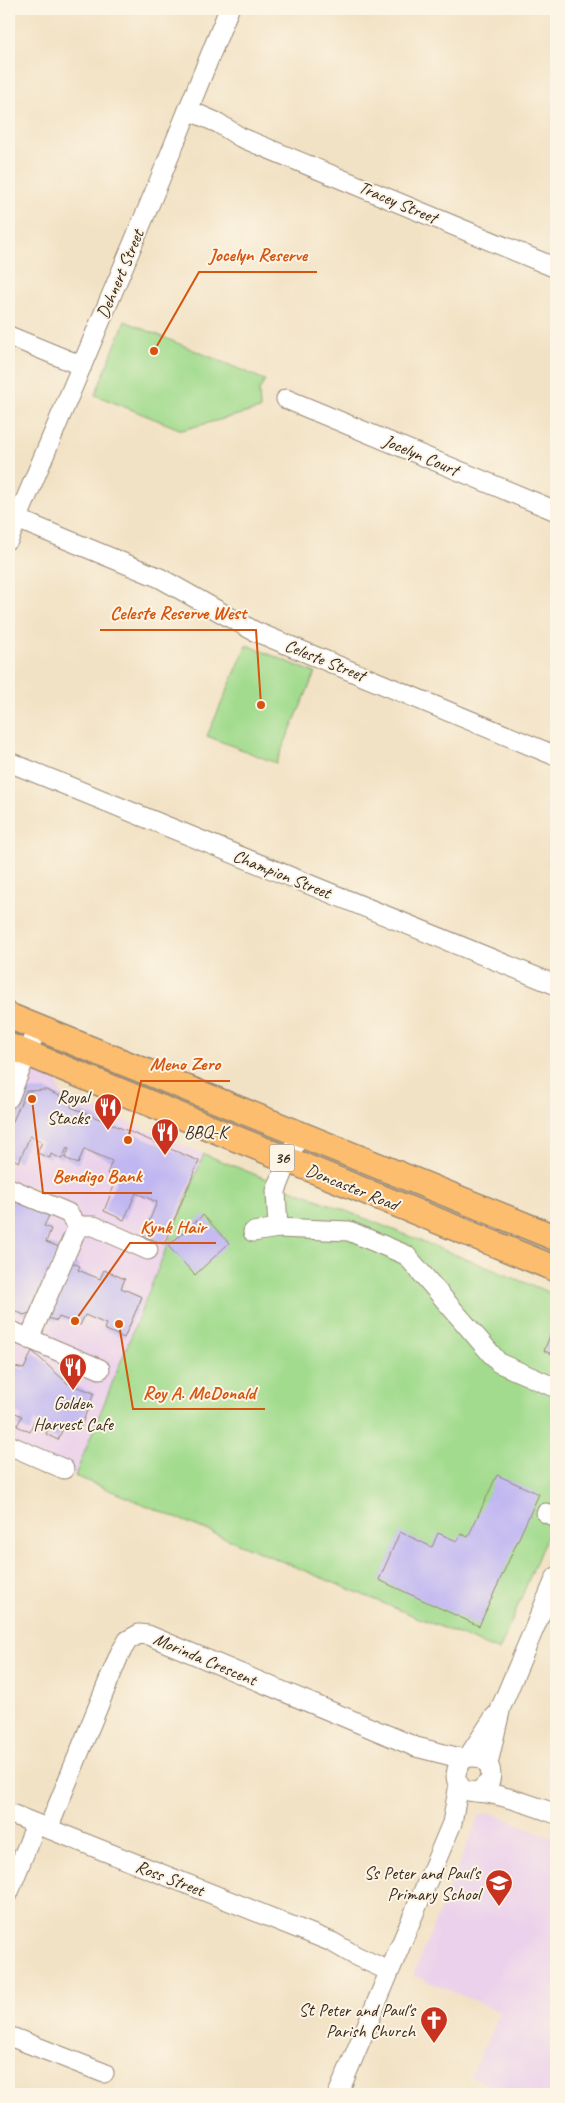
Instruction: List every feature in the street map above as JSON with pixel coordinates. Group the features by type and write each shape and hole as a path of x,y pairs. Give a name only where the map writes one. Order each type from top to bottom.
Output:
{"main road":[{"name":"Doncaster Road","path":"9,1016 556,1238"},
{"name":"Doncaster Road","path":"18,1050 556,1270"}],"street":[{"name":"Dehnert Street","path":"9,539 229,9"},
{"name":"Tracey Street","path":"186,115 217,132 240,137 554,261"},
{"path":"9,336 82,366"},
{"name":"Jocelyn Court","path":"286,399 556,511"},
{"name":"Celeste Street","path":"17,520 166,581 254,631 556,756"},
{"name":"Champion Street","path":"9,762 556,985"},
{"path":"9,1098 18,1050 37,1028"},
{"path":"278,1228 276,1191 299,1134"},
{"path":"9,1188 68,1213 78,1226"},
{"path":"78,1226 94,1226 148,1250"},
{"path":"29,1339 78,1226"},
{"path":"253,1232 278,1228 349,1231 406,1255 499,1362 556,1388"},
{"path":"9,1330 100,1369"},
{"path":"9,1445 64,1469"},
{"path":"338,2094 452,1823 467,1776 501,1707 556,1577"},
{"name":"Morinda Crescent","path":"9,1892 42,1827 120,1653 128,1640 138,1634 148,1635 416,1748 467,1776"},
{"path":"467,1776 487,1785 501,1707"},
{"path":"467,1776 479,1757 490,1770 524,1801"},
{"path":"467,1776 556,1814"},
{"name":"Ross Street","path":"9,1813 332,1942 356,1956 391,1967"},
{"path":"9,2036 104,2073"}],"shaded area":[{"path":"9,1057 55,1075 61,1095 204,1154 75,1476 9,1448"},
{"name":"Ss Peter and Paul's Primary School","path":"490,1812 556,1840 556,2094 514,2094 471,2077 500,2012 413,1975 479,1816"}],"green space":[{"path":"125,321 265,380 259,391 260,409 182,430 95,395"},
{"path":"247,645 315,673 276,763 207,736"},
{"path":"204,1154 556,1295 556,1514 499,1651 75,1476"}],"building":[{"path":"46,1090 73,1102 71,1107 199,1161 164,1244 143,1236 157,1202 136,1193 124,1220 104,1211 117,1178 107,1174 112,1161 84,1149 78,1164 65,1158 69,1149 67,1148 62,1159 51,1154 50,1158 37,1153 42,1142 30,1136 19,1162 9,1157 9,1136 12,1129 10,1128 26,1091"},
{"path":"9,1195 51,1212 44,1226 51,1229 46,1242 59,1247 32,1312 24,1315 9,1308"},
{"path":"203,1215 229,1243 195,1275 168,1246"},
{"path":"69,1261 80,1266 78,1270 100,1279 104,1270 125,1279 121,1288 142,1297 124,1338 104,1329 106,1324 85,1315 80,1325 59,1317 57,1321 45,1317"},
{"path":"553,1328 556,1330 556,1363 552,1362 555,1355 544,1351"},
{"path":"32,1351 67,1383 94,1393 80,1429 65,1424 58,1440 46,1434 48,1429 34,1421 30,1432 17,1426 22,1416 9,1410 9,1369 15,1367 24,1369"},
{"path":"497,1475 539,1494 479,1626 379,1580 400,1532 432,1547 438,1533 457,1541 461,1534 468,1537"}],"place":[{"name":"Jocelyn Reserve","path":"154,351"},
{"name":"Celeste Reserve West","path":"261,705"},
{"name":"Bendigo Bank","path":"32,1099"},
{"name":"Royal Stacks","path":"108,1131"},
{"name":"Meno Zero","path":"128,1140"},
{"name":"BBQ-K","path":"165,1156"},
{"name":"Kynk Hair","path":"75,1321"},
{"name":"Roy A. McDonald","path":"119,1324"},
{"name":"Golden Harvest Cafe","path":"73,1391"},
{"name":"Ss Peter and Paul's Primary School","path":"499,1907"},
{"name":"St Peter and Paul's Parish Church","path":"434,2044"}]}
